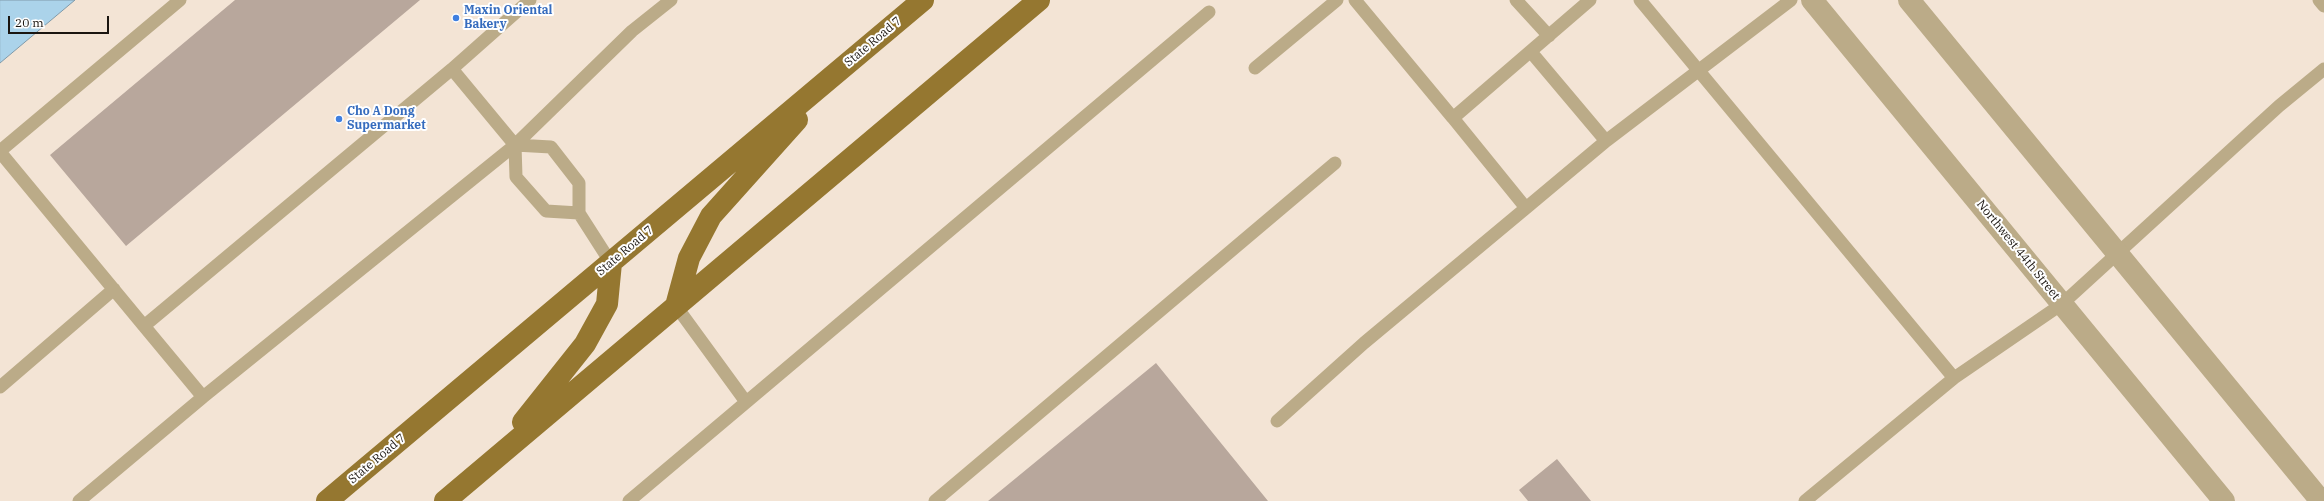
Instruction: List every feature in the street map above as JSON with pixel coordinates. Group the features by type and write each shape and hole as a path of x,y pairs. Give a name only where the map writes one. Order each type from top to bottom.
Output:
{"main road":[{"name":"State Road 7","path":"327,501 923,0"},
{"path":"445,501 1039,0"},
{"path":"676,306 689,258 711,216 851,60"},
{"path":"494,459 585,344 607,304 611,263"}],"street":[{"name":"Northwest 44th Street","path":"1812,0 2224,501"},
{"path":"1909,0 2321,501"}],"lane":[{"path":"180,0 0,152 203,397"},
{"path":"144,326 452,69 530,0"},
{"path":"79,501 203,397 515,145 632,31 671,0"},
{"path":"1255,68 1337,0"},
{"path":"1355,0 1526,208"},
{"path":"1516,0 1549,36"},
{"path":"1453,118 1590,0"},
{"path":"1640,0 1954,378"},
{"path":"1277,421 1364,343 1606,141 1791,0"},
{"path":"2319,0 2324,6"},
{"path":"629,501 1209,12"},
{"path":"1531,52 1606,141"},
{"path":"452,69 515,145 516,177 546,211 579,213"},
{"path":"1805,501 1954,378 2062,304 2280,106 2324,69"},
{"path":"515,145 551,147 579,183 579,213 611,263"},
{"path":"935,501 1335,163"},
{"path":"0,387 114,289"},
{"path":"676,306 746,402"}],"water":[{"path":"0,0 75,0 0,63"}],"building":[{"path":"235,0 420,0 126,246 50,155"},
{"path":"1156,363 1268,501 988,501"},
{"path":"1557,459 1591,501 1528,501 1519,490"}],"place":[{"name":"Maxin Oriental Bakery","path":"456,18"},
{"name":"Cho A Dong Supermarket","path":"339,119"}]}
